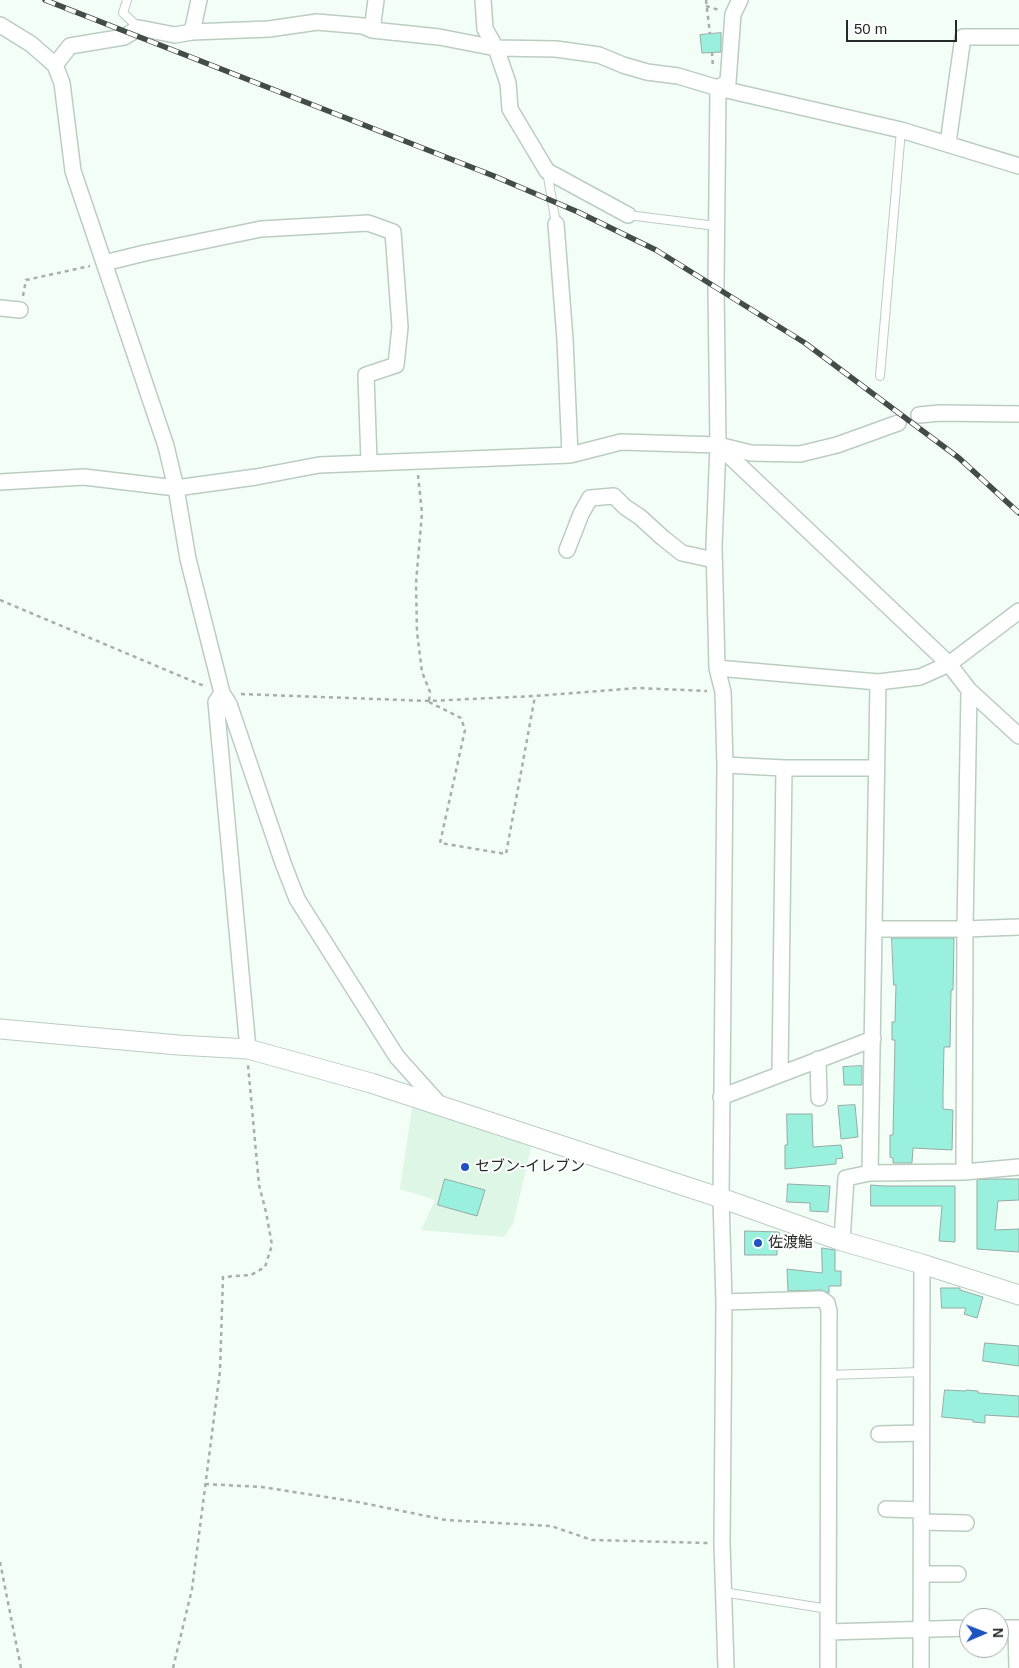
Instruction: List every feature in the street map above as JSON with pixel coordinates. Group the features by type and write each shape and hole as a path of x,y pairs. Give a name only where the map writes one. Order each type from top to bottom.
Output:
{"street":[{"path":"192,32 199,0"},
{"path":"372,30 376,0"},
{"path":"483,0 485,29 496,48 508,83 510,109 547,171 628,215"},
{"path":"718,88 728,82 733,14 740,0"},
{"path":"55,64 70,46 124,37 139,28 175,35 192,32 269,29 317,22 363,26 372,30 439,37 496,48 556,49 599,55 647,72 678,76 718,88 901,130 1019,166"},
{"path":"0,26 31,44 55,64 63,91 73,171 166,446 176,488 188,559 222,693 229,704 283,863 297,898 397,1057 441,1106"},
{"path":"948,143 963,38 1019,37"},
{"path":"718,88 716,226 718,445 714,560 717,668 724,692 725,765 721,1198 724,1302 722,1544 726,1668"},
{"path":"104,264 163,249 261,229 368,223 393,232 400,327 396,365 366,375 369,462"},
{"path":"556,224 565,339 570,455"},
{"path":"0,308 20,310"},
{"path":"919,415 940,413 1019,414"},
{"path":"0,482 84,477 176,488 256,477 319,465 570,455 621,442 718,445 751,453 800,454 837,446 898,423"},
{"path":"718,445 949,664 969,690 1019,736"},
{"path":"567,550 581,514 590,498 614,496 682,553 714,560"},
{"path":"717,668 878,682 920,677 949,664 1019,610"},
{"path":"870,1173 878,682"},
{"path":"964,1172 965,929 969,690"},
{"path":"222,693 216,702 248,1049"},
{"path":"725,765 784,768 876,768"},
{"path":"780,1073 784,768"},
{"path":"874,929 1019,927"},
{"path":"0,1029 178,1045 248,1049 371,1083 721,1198 842,1242 1019,1294"},
{"path":"721,1097 873,1038"},
{"path":"818,1059 819,1098"},
{"path":"842,1242 846,1178 870,1173 964,1172 1019,1167"},
{"path":"921,1668 922,1264"},
{"path":"724,1302 821,1299 827,1303 829,1311 828,1668"},
{"path":"879,1434 921,1433"},
{"path":"886,1509 966,1522"},
{"path":"921,1574 958,1574"},
{"path":"828,1632 959,1628"},
{"path":"1017,1668 1018,1628"}],"lane":[{"path":"127,0 123,13 139,28"},
{"path":"880,376 901,130"},
{"path":"547,171 556,224"},
{"path":"628,215 716,226"},
{"path":"828,1374 922,1372"},
{"path":"723,1592 828,1609"}],"path":[{"path":"706,0 710,34"},
{"path":"20,310 26,280 104,264"},
{"path":"416,460 422,513 416,583 417,632 422,672 430,692 429,701"},
{"path":"0,600 222,693 429,701 535,696 638,688 724,692"},
{"path":"429,701 461,718 465,730 440,843 506,854 535,696"},
{"path":"173,1668 192,1589 220,1371 223,1278 250,1275 265,1267 272,1245 259,1185 249,1082 248,1049"},
{"path":"205,1484 262,1487 358,1502 446,1520 551,1526 592,1540 722,1544"},
{"path":"0,1562 21,1668"}],"shaded area":[{"name":"セブン-イレブン","path":"412,1107 532,1144 513,1224 504,1237 421,1230 435,1200 400,1189"}],"building":[{"path":"721,33 721,52 702,53 700,35"},
{"path":"892,938 954,938 950,1047 944,1047 943,1092 943,1109 953,1110 952,1150 913,1148 912,1163 893,1163 893,1158 890,1157 890,1135 893,1135 895,1040 892,1040 892,1022 895,1022 896,985 894,985"},
{"path":"862,1066 862,1085 844,1085 843,1067"},
{"path":"855,1105 858,1137 841,1139 838,1106"},
{"path":"787,1114 812,1114 813,1147 841,1145 843,1158 836,1159 836,1164 785,1169"},
{"path":"445,1179 485,1190 477,1216 438,1205"},
{"path":"1019,1179 1019,1200 998,1201 995,1230 1019,1229 1019,1252 977,1249 977,1180"},
{"path":"788,1184 830,1186 828,1212 810,1211 810,1203 787,1202"},
{"path":"871,1185 955,1186 955,1242 939,1241 942,1206 871,1206"},
{"path":"745,1231 779,1232 781,1243 777,1244 777,1255 745,1255"},
{"path":"822,1248 835,1250 835,1271 841,1271 841,1286 829,1286 829,1293 821,1290 788,1291 787,1269 822,1273"},
{"path":"941,1288 960,1288 960,1290 983,1297 977,1318 964,1314 966,1308 942,1308"},
{"path":"985,1343 1019,1346 1019,1366 983,1361"},
{"path":"945,1390 966,1390 978,1391 978,1393 1019,1396 1019,1417 985,1415 985,1423 942,1417"}],"railway":[{"path":"45,0 494,176 578,212 656,250 805,343 959,458 1019,513"}],"place":[{"name":"セブン-イレブン","path":"465,1167"},
{"name":"佐渡鮨","path":"758,1243"}]}
